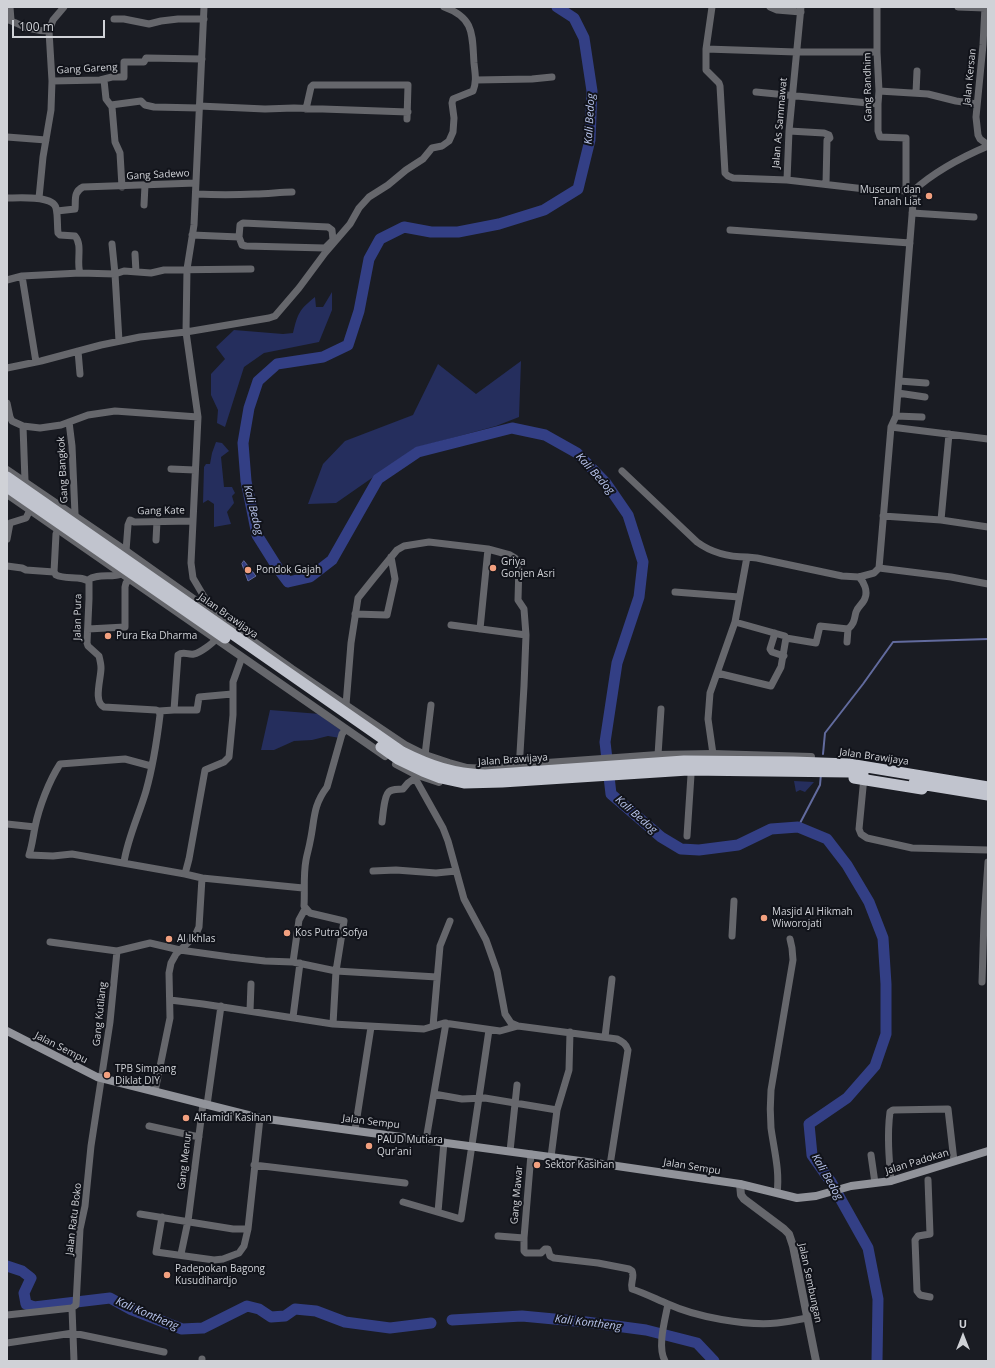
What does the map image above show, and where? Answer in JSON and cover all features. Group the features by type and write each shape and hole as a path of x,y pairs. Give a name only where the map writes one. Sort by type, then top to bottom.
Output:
{"highway":[{"name":"Jalan Brawijaya","path":"7,477 402,752 424,763 449,771 466,774 485,775 519,769 566,773"},
{"name":"Jalan Brawijaya","path":"7,487 398,759 422,771 442,778 464,783 502,782 566,773 618,769 684,761 749,766 849,764 988,787"},
{"name":"Jalan Brawijaya","path":"796,766 821,774 864,777 988,795"},
{"path":"618,769 691,775 796,766"},
{"path":"864,777 988,800"}],"main road":[{"name":"Jalan Sempu","path":"7,1031 79,1068 102,1078 260,1118 610,1164 740,1184 797,1198 816,1196"},
{"name":"Jalan Padokan","path":"816,1196 851,1186 891,1181 928,1174 954,1161 988,1151"}],"street":[{"path":"10,7 9,20 37,30 49,31"},
{"path":"39,198 43,157 51,110 52,81 49,31 52,20 64,7"},
{"path":"204,7 196,194 187,269 186,332 198,417 191,563 193,578 206,600 204,606"},
{"path":"7,368 140,337 186,332 275,316 300,288 325,253 350,224 359,208 369,197 423,159 430,149 442,146 449,141 453,132 453,99 473,91 476,80 472,32 458,14 444,7"},
{"path":"712,7 706,49 707,72 720,86 725,173 733,178 787,180"},
{"path":"770,7 776,10 801,10"},
{"name":"Gang Randhim","path":"877,7 879,91 878,131 880,136 906,138 906,191"},
{"path":"958,7 985,8"},
{"name":"Jalan Kersan","path":"980,139 977,127 977,104 985,63 985,8"},
{"name":"Jalan As Sammawat","path":"801,10 789,131 787,180 865,189 914,190 940,171 988,146"},
{"path":"114,19 124,19 149,24 178,19 204,19"},
{"path":"706,49 796,52 877,52"},
{"name":"Gang Gareng","path":"52,81 104,80 112,77 124,77 124,62 144,62 146,58 202,59"},
{"path":"916,94 917,71"},
{"path":"476,80 532,79 552,77"},
{"path":"104,80 106,98 111,105 115,142 120,152 122,187"},
{"path":"111,105 141,101 145,105 154,107 306,109 408,115 408,85 313,85 311,87 306,109"},
{"path":"879,91 928,94 950,100 977,104"},
{"path":"756,92 878,104"},
{"path":"789,131 824,133 829,136 830,138 827,140 826,184"},
{"path":"7,137 46,140"},
{"path":"980,139 988,146"},
{"path":"978,150 980,139"},
{"name":"Gang Sadewo","path":"57,211 75,209 78,189 83,187 196,184"},
{"path":"144,205 145,185"},
{"path":"622,471 705,548 736,557 757,558 829,574 859,577 874,573 879,568 891,428 896,416 900,394 914,190"},
{"path":"196,194 217,196 292,192"},
{"path":"7,198 39,198 55,204 57,211 58,234 75,236 78,241 78,264 80,273"},
{"path":"912,213 974,216"},
{"path":"243,223 328,228 332,230 334,235 333,240 325,248 246,246 242,245 239,237 240,225 243,223"},
{"path":"730,230 910,243"},
{"path":"192,235 239,237"},
{"path":"112,244 119,342"},
{"path":"135,254 136,272"},
{"path":"7,280 22,276 80,273 114,274 124,271 151,272 187,269 251,269"},
{"path":"22,276 36,362"},
{"path":"78,351 80,374"},
{"path":"901,381 926,383"},
{"path":"900,394 925,397"},
{"path":"7,403 10,422 40,428 69,422 88,415 115,411 198,417"},
{"path":"896,416 922,417"},
{"name":"Gang Bangkok","path":"69,422 75,487 74,516"},
{"path":"24,426 25,481"},
{"path":"891,428 988,439"},
{"path":"941,520 949,434"},
{"path":"171,469 195,470"},
{"path":"7,470 25,481 346,705 405,745 425,755 467,768 519,769 526,635 524,609 518,600 519,564 517,560 510,555 488,549 429,542 404,546 391,557 358,598 351,643 346,705"},
{"path":"7,494 415,776 467,787 566,773"},
{"path":"7,540 10,523 26,518 30,510"},
{"path":"883,516 941,520 988,527"},
{"name":"Gang Kate","path":"126,551 128,524 130,520 134,522 193,521"},
{"path":"156,540 158,521"},
{"path":"54,572 56,534 58,529"},
{"path":"480,628 488,549"},
{"path":"355,614 388,615 395,579 391,557"},
{"path":"713,754 708,719 710,693 735,622 738,597 748,557"},
{"name":"Jalan Pura","path":"7,566 26,570 54,572 56,575 63,578 88,580 90,599 87,643 97,653 100,660 101,668 98,698 101,706 159,711"},
{"path":"879,568 951,577 988,584"},
{"path":"88,580 92,577 115,576 122,574"},
{"path":"847,642 848,629 853,624 856,612 865,599 865,588 859,577"},
{"path":"88,629 125,627 125,587 126,583 130,579"},
{"path":"675,592 738,597"},
{"path":"735,622 785,636 786,638 816,643 820,626 848,629"},
{"path":"451,625 526,635"},
{"path":"775,633 770,649 772,652 784,656"},
{"path":"174,710 178,655 182,653 196,654 212,644 216,638"},
{"path":"717,673 771,686 778,673 784,656 786,638"},
{"path":"186,874 205,770 224,762 229,757 233,716 232,694 234,676 242,657"},
{"path":"124,862 130,836 146,790 157,744 160,715 159,711 197,710 199,697 232,694"},
{"path":"425,755 431,705"},
{"path":"658,755 662,709"},
{"path":"293,1018 299,920 305,909 304,888 306,859 315,809 327,787 342,734 346,729"},
{"path":"618,769 658,755 713,754 796,766 849,759 988,782"},
{"path":"151,766 125,758 60,764 52,777 35,827 33,840 28,855 47,856 72,854 124,862 202,878 304,888"},
{"path":"686,836 691,775"},
{"path":"382,822 387,793 390,790 403,789 415,776"},
{"path":"415,776 443,828 450,847 464,900 486,940 498,971 505,1014 512,1023 518,1026 605,1037 622,1041 626,1045 628,1050 610,1164"},
{"path":"864,777 859,828 860,834 867,838 912,848 988,850"},
{"path":"7,824 35,827"},
{"path":"982,982 988,862"},
{"path":"373,871 396,870 436,873 456,871"},
{"path":"155,1091 170,1018 169,973 171,963 180,950 189,944 199,927 202,878"},
{"path":"732,936 734,901"},
{"path":"305,909 310,913 344,921 336,970 333,1024"},
{"path":"433,1026 440,946 450,921"},
{"path":"777,1193 778,1183 776,1155 771,1128 770,1109 771,1090 793,960 790,939"},
{"path":"50,942 117,951 150,943 180,950 265,961 296,962 336,970 437,977"},
{"name":"Gang Kutilang","path":"102,1078 110,1022 117,951"},
{"path":"605,1037 612,979"},
{"path":"250,1011 252,984"},
{"path":"170,1000 221,1006 333,1024 371,1027 424,1029 446,1023 500,1031 518,1026"},
{"name":"Gang Menur","path":"182,1254 199,1137 221,1006"},
{"path":"426,1140 446,1023"},
{"path":"355,1130 371,1027"},
{"path":"403,1202 461,1220 489,1030"},
{"path":"551,1157 557,1110 569,1070 570,1032"},
{"name":"Jalan Ratu Boko","path":"74,1361 73,1333 80,1229 85,1206 91,1146 102,1078"},
{"path":"510,1151 516,1085"},
{"path":"434,1094 462,1099 485,1098 557,1110"},
{"path":"891,1181 888,1138 890,1112 893,1110 948,1109 954,1161"},
{"path":"162,1217 156,1252 182,1254 214,1260 233,1256 239,1253 244,1246 248,1229 260,1118"},
{"path":"149,1126 199,1137"},
{"path":"438,1212 444,1142"},
{"name":"Gang Mawar","path":"524,1238 531,1154"},
{"path":"871,1155 875,1183"},
{"path":"254,1165 405,1183"},
{"path":"928,1174 930,1234 918,1236 915,1240 917,1291 920,1295 930,1297"},
{"name":"Jalan Sembungan","path":"740,1184 741,1195 744,1199 789,1234 793,1246 816,1361"},
{"path":"140,1214 233,1229 248,1229"},
{"path":"498,1236 524,1238 524,1251 526,1253 541,1253 545,1249 548,1249 550,1256 554,1258 598,1263 629,1269 632,1271 634,1276 631,1285 632,1289 642,1291 668,1304 695,1313 734,1322 776,1323 807,1318"},
{"path":"7,1314 75,1304"},
{"path":"665,1361 661,1354 668,1304"},
{"path":"7,1343 73,1333 164,1352"}],"shaded area":[{"path":"332,292 332,310 319,342 264,353 244,367 225,427 217,423 218,410 211,395 211,374 225,359 216,347 234,330 283,334 293,333 298,316 302,309 315,297 316,307 323,307"},
{"path":"521,361 519,417 496,426 415,448 336,503 308,504 323,464 345,441 413,415 438,364 476,394"},
{"path":"216,442 222,443 229,451 221,457 224,487 232,487 235,493 232,496 234,503 227,512 231,524 214,527 214,504 208,500 203,503 204,467 206,464 210,464"},
{"name":"Pondok Gajah","path":"244,561 256,576 248,581 242,564"},
{"path":"270,710 320,714 341,730 340,738 328,736 312,740 294,741 274,750 261,750"},
{"path":"794,781 814,782 805,792 800,790 796,792"}],"waterway":[{"name":"Kali Bedog","path":"557,7 574,18 584,38 592,91 590,140 578,189 544,210 499,224 458,232 431,232 404,227 380,239 369,259 359,311 348,345 323,357 277,364 258,381 249,408 243,443 246,481 257,535 288,582 310,577 332,560 378,479 418,452 512,428 545,435 577,453 606,483 628,515 643,562 639,597 617,663 605,742 611,794 661,837 681,849 699,850 738,845 771,829 798,827 827,839 847,865 869,902 883,938 886,984 886,1034 875,1066 847,1098 809,1124 812,1155 831,1182 868,1248 878,1299 877,1361"},
{"path":"823,754 825,733 893,642 988,639"},
{"path":"798,827 820,785 821,774"},
{"name":"Kali Kontheng","path":"7,1266 22,1271 31,1278 24,1293 26,1304 34,1307 110,1298 130,1309 182,1329 203,1328 247,1306 259,1309 271,1317 285,1316 295,1309 316,1311 345,1322 390,1328 431,1323"},
{"name":"Kali Kontheng","path":"452,1320 522,1316 586,1322 646,1330 697,1343 714,1361"}],"place":[{"name":"Museum dan Tanah Liat","path":"929,196"},
{"name":"Griya Gonjen Asri","path":"493,568"},
{"name":"Pondok Gajah","path":"248,570"},
{"name":"Pura Eka Dharma","path":"108,636"},
{"name":"Masjid Al Hikmah Wiworojati","path":"764,918"},
{"name":"Kos Putra Sofya","path":"287,933"},
{"name":"Al Ikhlas","path":"169,939"},
{"name":"TPB Simpang Diklat DIY","path":"107,1075"},
{"name":"Alfamidi Kasihan","path":"186,1118"},
{"name":"PAUD Mutiara Qur'ani","path":"369,1146"},
{"name":"Sektor Kasihan","path":"537,1165"},
{"name":"Padepokan Bagong Kusudihardjo","path":"167,1275"}]}
